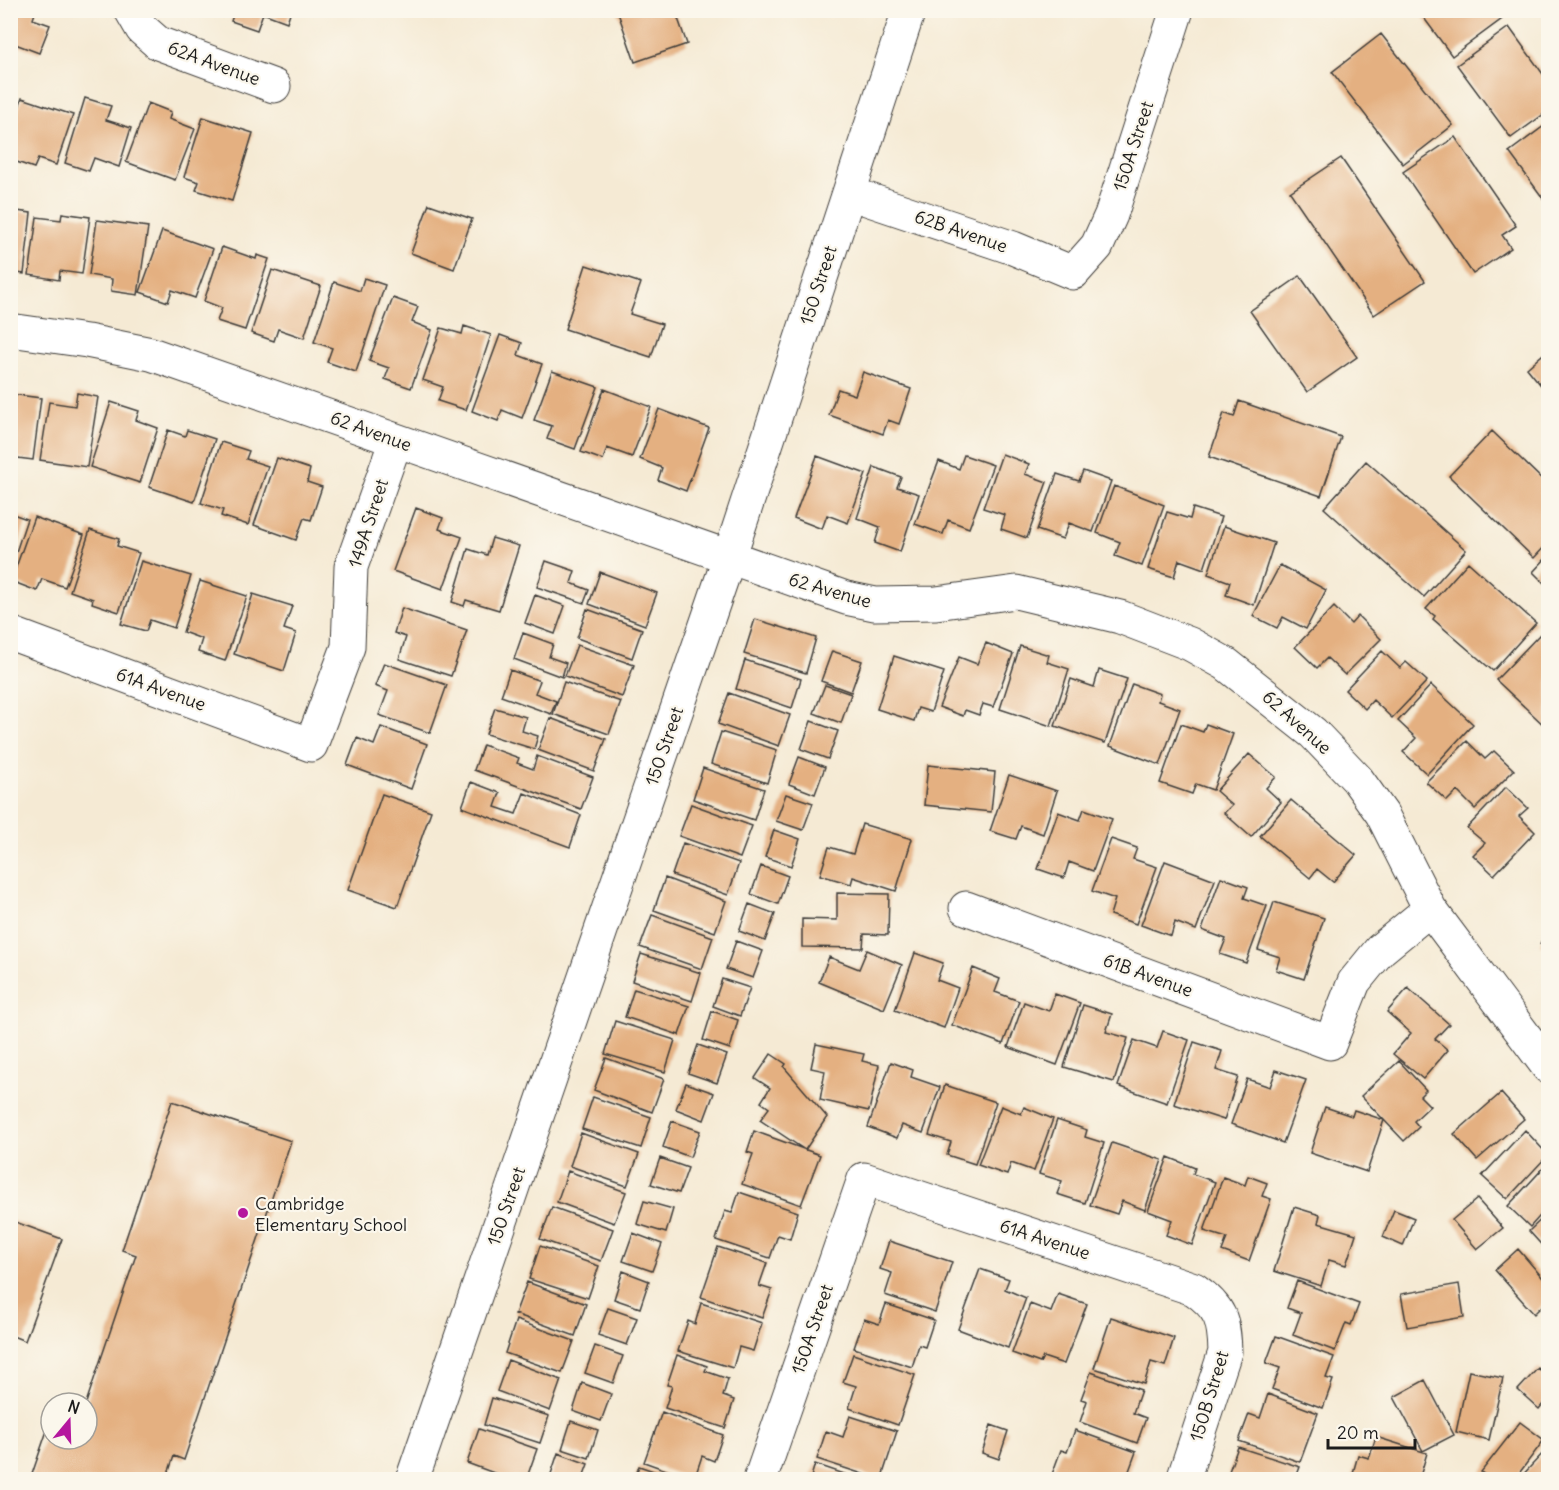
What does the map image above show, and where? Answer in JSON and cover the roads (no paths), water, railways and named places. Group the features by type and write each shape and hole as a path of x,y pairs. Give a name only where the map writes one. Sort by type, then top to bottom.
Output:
{"street":[{"name":"150 Street","path":"412,1479 729,558 909,10"},
{"name":"150A Street","path":"1073,273 1097,246 1111,215 1178,10"},
{"name":"62A Avenue","path":"131,12 142,29 158,43 274,86"},
{"name":"62B Avenue","path":"849,193 1013,248 1073,273"},
{"name":"62 Avenue","path":"10,330 87,341 151,354 846,598 875,604 936,603 1016,592 1120,617 1190,644 1226,664 1269,696 1313,733 1357,779 1382,814 1430,909 1548,1067"},
{"name":"149A Street","path":"311,745 348,647 351,567 396,440"},
{"name":"61A Avenue","path":"10,633 311,745"},
{"name":"61B Avenue","path":"966,908 1330,1043 1354,982 1380,950 1404,933 1430,909"},
{"name":"150A Street","path":"760,1479 864,1179"},
{"name":"61A Avenue","path":"864,1179 1194,1289 1212,1301 1218,1312"},
{"name":"150B Street","path":"1183,1479 1225,1352 1225,1330 1218,1312"}],"place":[{"name":"Cambridge Elementary School","path":"243,1213"}]}
